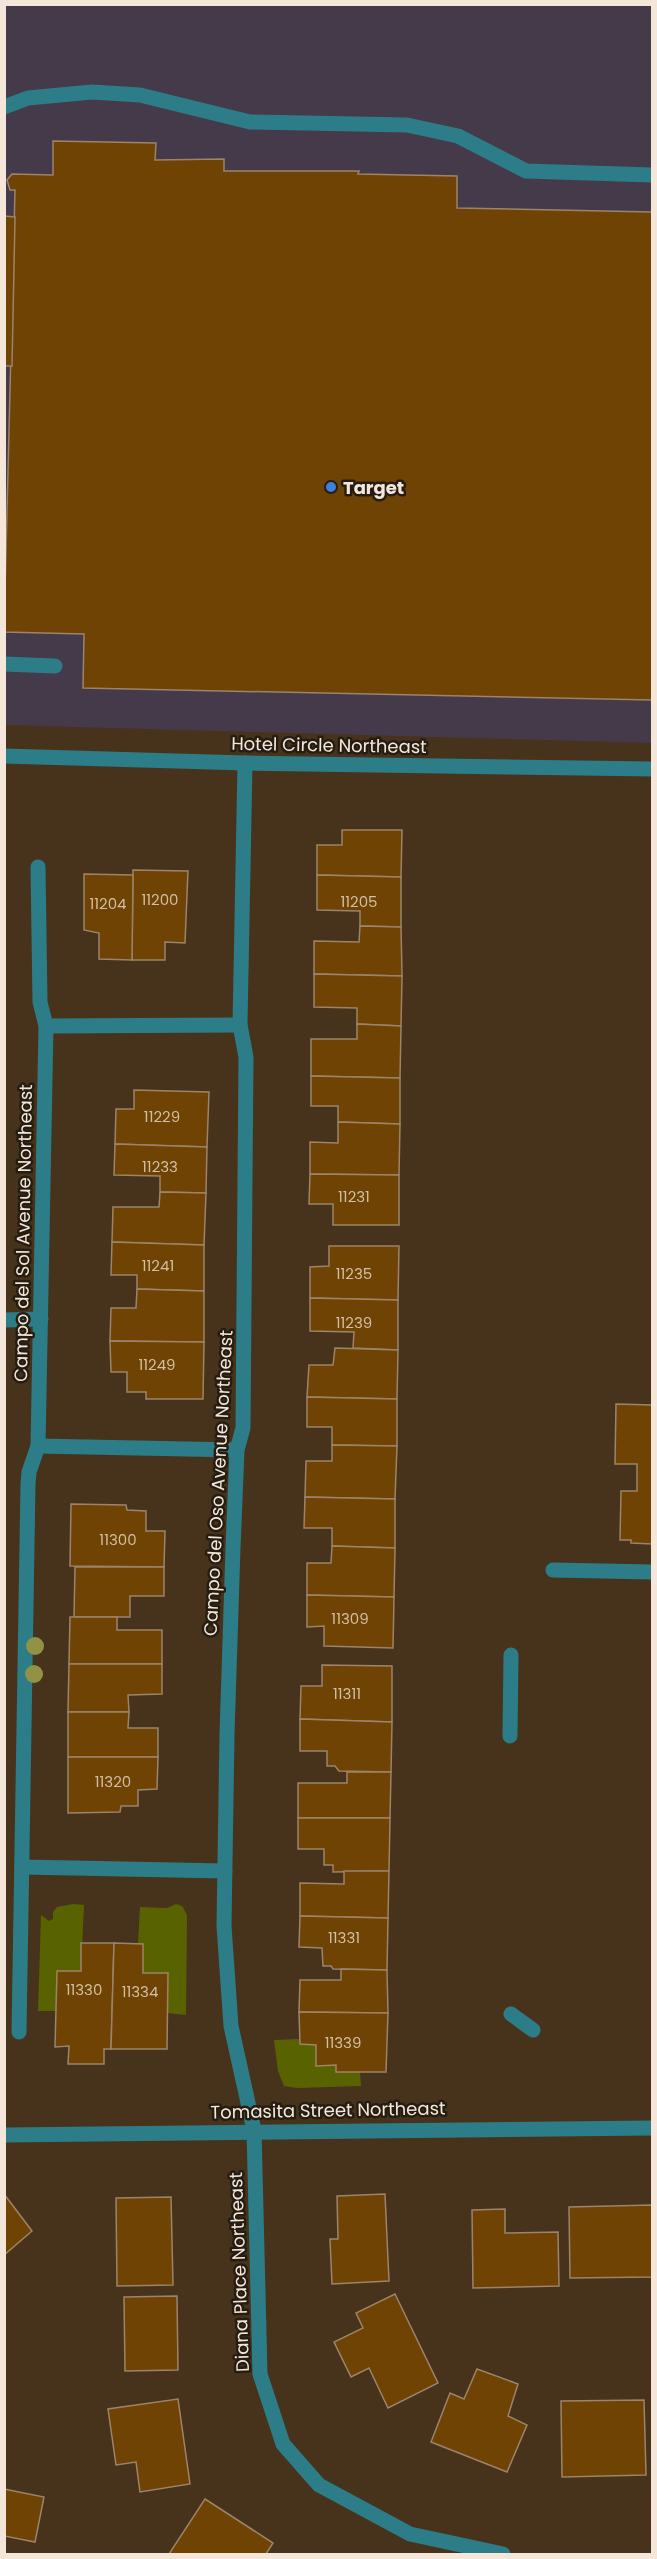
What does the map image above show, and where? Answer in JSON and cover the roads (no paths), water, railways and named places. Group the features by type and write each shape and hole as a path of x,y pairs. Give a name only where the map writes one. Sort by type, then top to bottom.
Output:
{"street":[{"path":"4,107 28,98 92,92 140,95 250,122 407,125 432,129 458,136 526,171 652,175"},
{"path":"4,664 55,666"},
{"name":"Hotel Circle Northeast","path":"4,756 245,763 652,769"},
{"name":"Campo del Oso Avenue Northeast","path":"245,763 240,1026 246,1057 243,1428 237,1450 225,1871 228,2002 254,2130"},
{"name":"Campo del Sol Avenue Northeast","path":"19,2032 29,1472 38,1446 41,1319 46,1026 40,1002 39,867"},
{"path":"46,1026 240,1026"},
{"path":"4,1320 41,1319"},
{"path":"38,1446 237,1450"},
{"path":"553,1570 652,1572"},
{"path":"510,1736 511,1655"},
{"path":"22,1867 225,1871"},
{"path":"511,2014 533,2030"},
{"name":"Tomasita Street Northeast","path":"4,2135 254,2130 652,2128"},
{"name":"Diana Place Northeast","path":"254,2130 260,2374 283,2445 319,2485 410,2534 503,2554"}],"place":[{"name":"Target","path":"331,487"}]}
